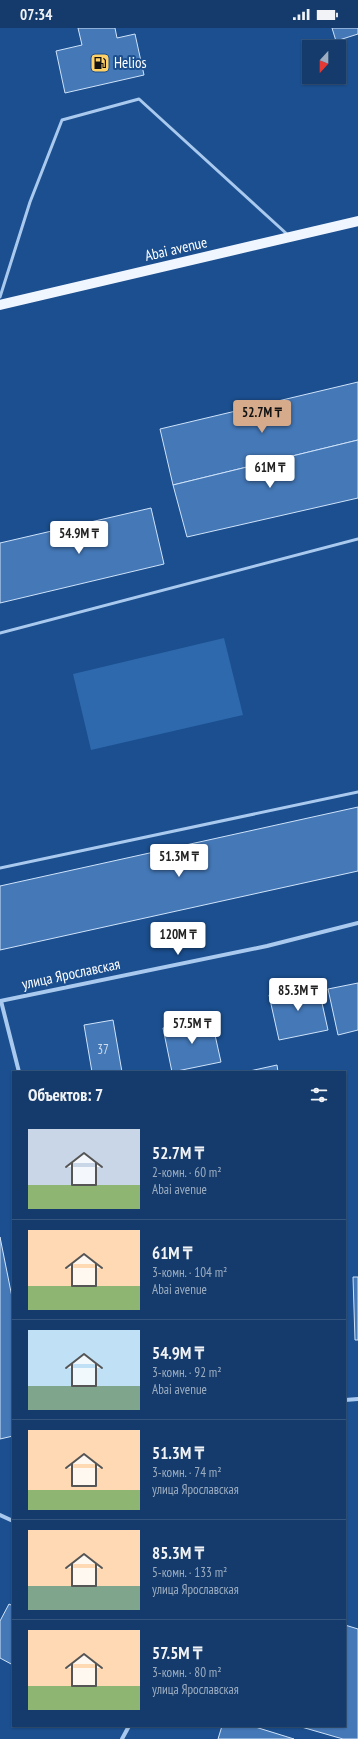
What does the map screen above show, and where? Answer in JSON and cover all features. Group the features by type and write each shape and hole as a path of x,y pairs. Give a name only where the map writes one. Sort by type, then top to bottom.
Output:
{"main road":[{"name":"Abai avenue","path":"0,305 291,238 358,221"}],"street":[{"name":"улица Ярославская","path":"0,1001 266,946 358,923"},
{"path":"0,1001 19,1071"},
{"path":"346,1400 358,1399"},
{"path":"0,1515 12,1521"},
{"path":"122,1739 128,1727"}],"lane":[{"path":"0,297 30,202 62,120 140,99 291,238"},
{"path":"0,633 358,539"},
{"path":"0,868 358,792"}],"shaded area":[{"path":"224,638 243,715 91,750 73,674"}],"building":[{"name":"Helios","path":"78,28 115,28 117,38 135,34 144,75 65,93 56,51 82,45"},
{"path":"332,28 358,28 358,34 336,40"},
{"path":"358,382 358,440 173,485 160,429"},
{"path":"358,440 358,498 187,537 173,485"},
{"path":"151,508 164,564 0,603 0,543"},
{"path":"358,807 358,871 0,950 0,886"},
{"path":"358,983 358,1030 338,1035 328,989"},
{"path":"318,985 328,1030 279,1040 269,995"},
{"path":"211,1017 221,1062 172,1071 163,1028"},
{"path":"113,1020 122,1071 92,1071 84,1025"},
{"path":"277,1065 278,1071 250,1071"},
{"path":"0,1237 12,1297 12,1436 0,1439"},
{"path":"353,1277 358,1277 358,1340 355,1340"},
{"path":"9,1604 12,1606 12,1664 0,1658 0,1621"},
{"path":"346,1625 358,1629 358,1739 343,1739 301,1727 346,1727"},
{"path":"222,1727 255,1727 294,1739 218,1739"}],"place":[{"name":"Helios","path":"100,63"}]}
